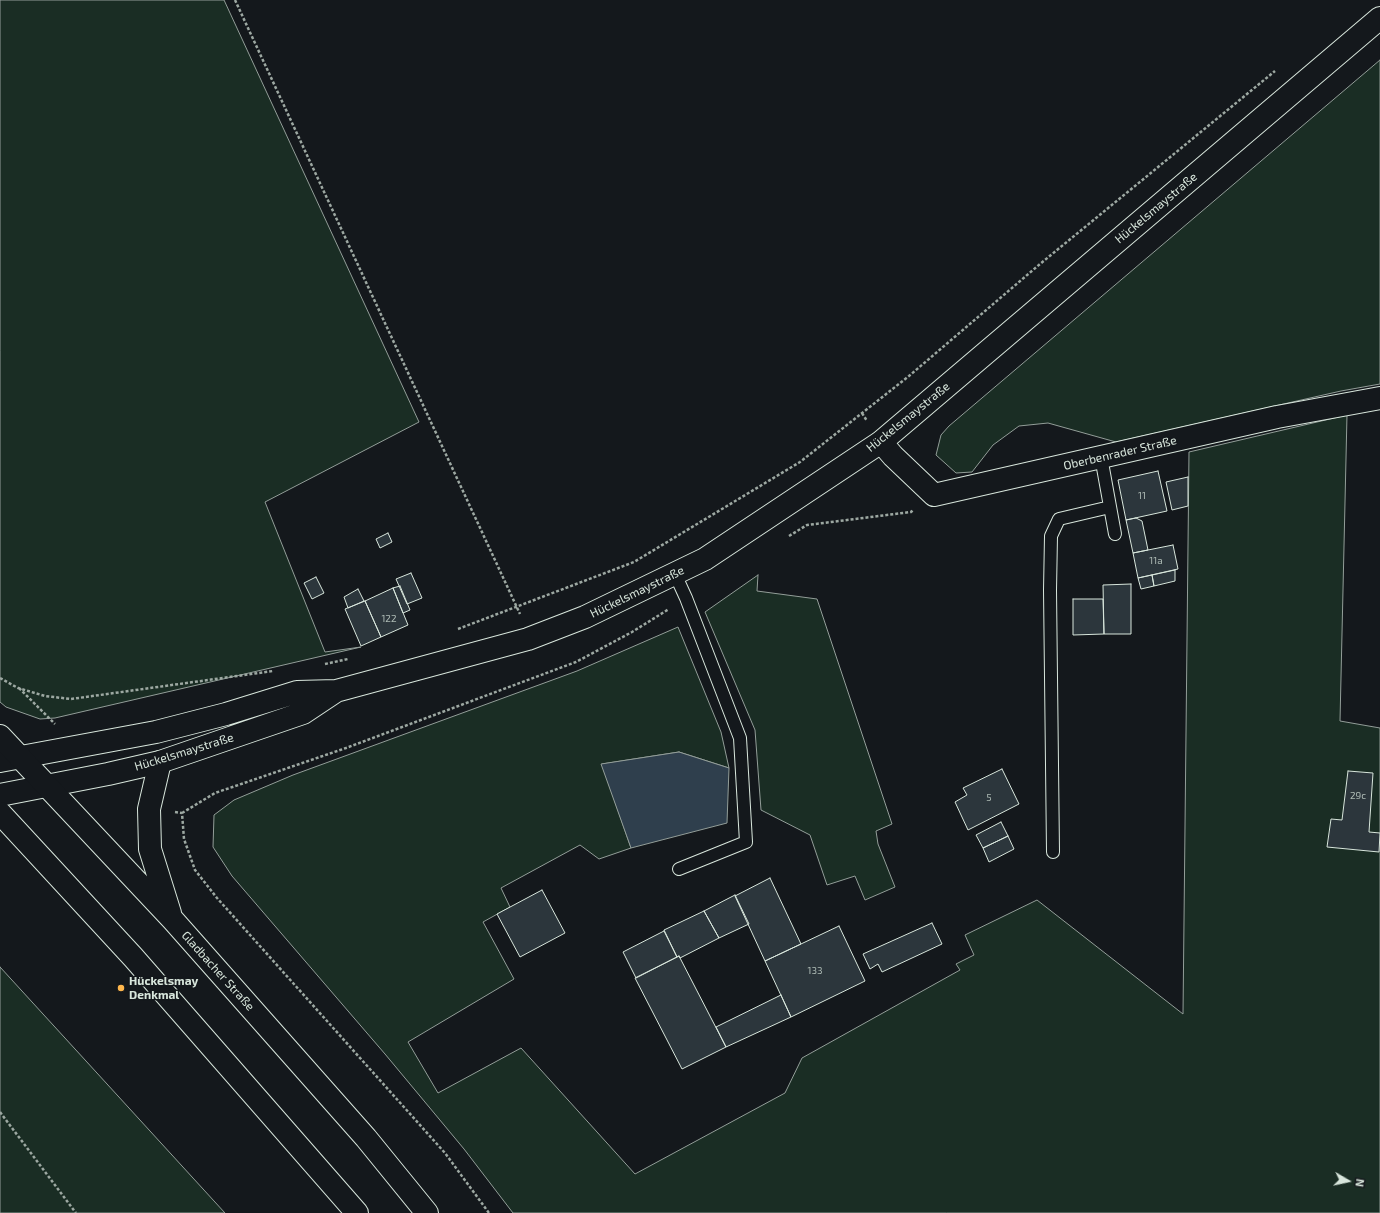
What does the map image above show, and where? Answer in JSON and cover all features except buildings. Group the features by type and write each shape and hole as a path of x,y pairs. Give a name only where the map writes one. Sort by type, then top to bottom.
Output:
{"main road":[{"name":"Hückelsmaystraße","path":"10,759 156,732 226,714 297,692 336,691 528,638 585,617 705,559 881,442 1380,18"},
{"name":"Oberbenrader Straße","path":"881,442 893,456 934,495 1277,417 1380,398"},
{"name":"Hückelsmaystraße","path":"0,795 45,785 108,774 160,762 303,713 336,691"},
{"name":"Gladbacher Straße","path":"0,736 10,759 45,785 173,920 366,1138 427,1213"},
{"path":"160,762 149,809 150,849 173,920"},
{"path":"0,813 133,957 357,1213"}],"lane":[{"path":"1101,457 1115,534"},
{"path":"1053,852 1050,598 1051,536 1059,519 1110,507"},
{"path":"674,574 686,598 740,738 746,842 679,868"}],"path":[{"path":"235,0 517,607 528,638"},
{"path":"458,630 634,562 800,462 909,376 1040,264 1279,68"},
{"path":"324,664 353,658"},
{"path":"0,678 18,688 45,696 71,699 273,671"},
{"path":"231,914 445,1153 489,1213"},
{"path":"0,1112 76,1213"}],"green space":[{"path":"0,0 224,0 419,422 265,502 325,652 361,647 55,718 40,719 6,707 0,702"},
{"path":"1380,60 1380,384 1341,391 1116,442 1048,423 1019,426 993,445 972,472 956,473 936,455 941,435 949,426"},
{"path":"1347,415 1340,721 1380,728 1380,1213 513,1213 464,1149 385,1054 232,876 213,847 214,815 234,800 293,775 577,671 678,627 721,732 729,768 679,752 602,764 631,848 599,859 580,845 501,888 510,907 483,922 514,979 408,1042 438,1093 521,1048 635,1174 785,1093 802,1058 960,970 956,964 974,955 965,935 1037,900 1183,1014 1189,452"},
{"path":"758,575 757,591 817,599 892,824 876,831 878,844 895,887 865,900 855,876 827,885 810,835 761,810 755,730 705,612"},
{"path":"0,967 225,1213 0,1213"}],"water":[{"path":"679,752 729,768 727,823 631,848 601,764"}],"place":[{"name":"Hückelsmay Denkmal","path":"121,988"}]}
